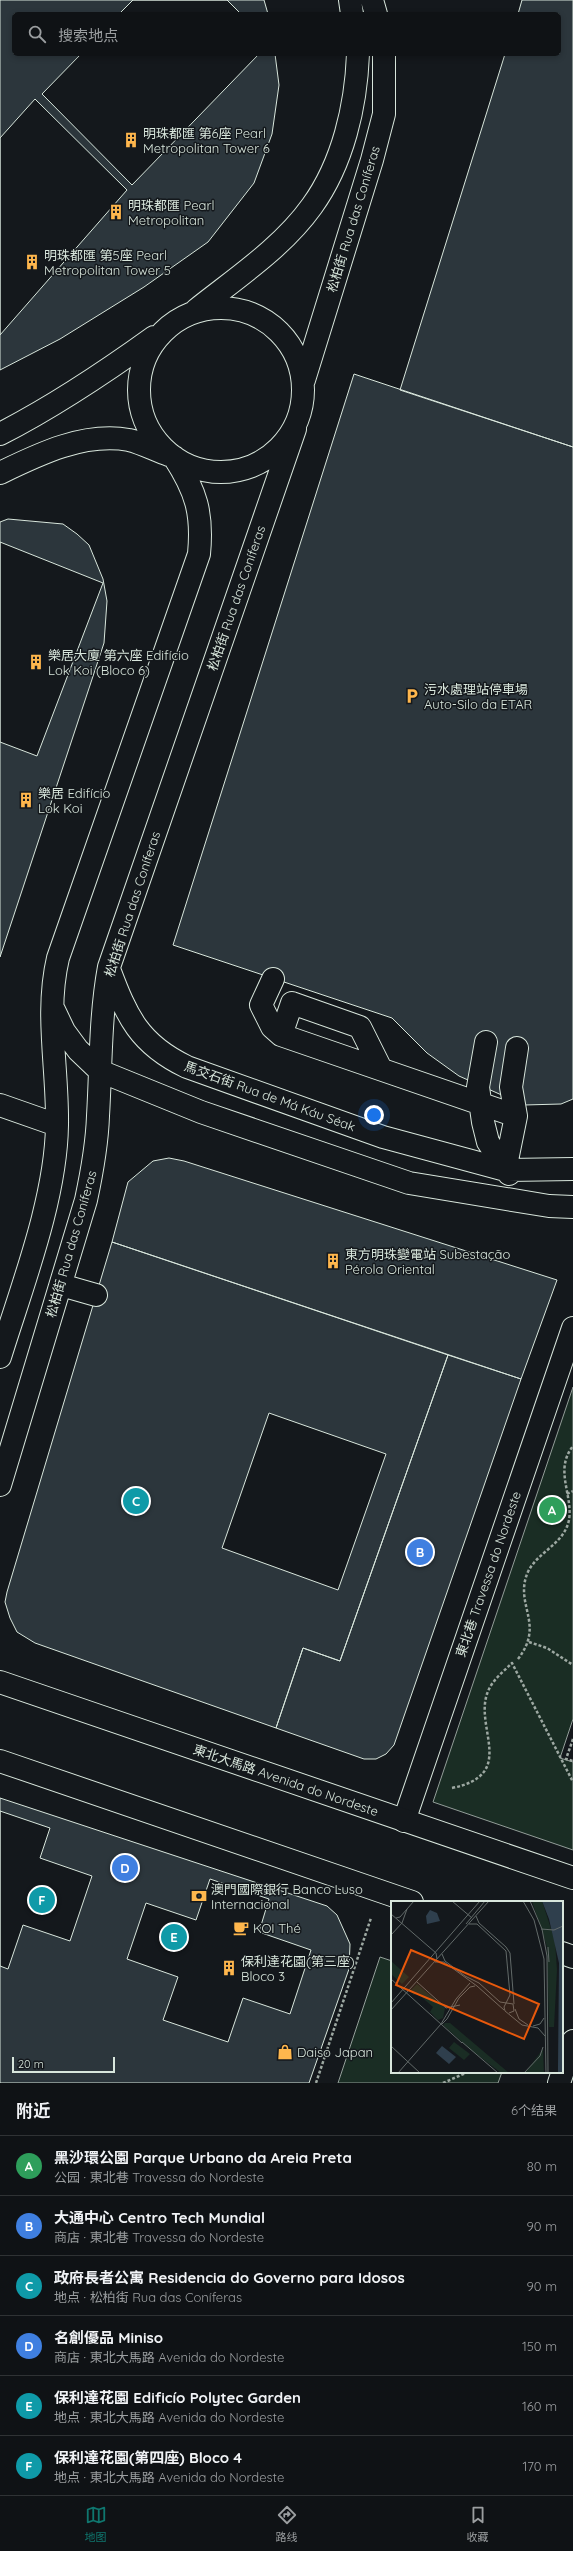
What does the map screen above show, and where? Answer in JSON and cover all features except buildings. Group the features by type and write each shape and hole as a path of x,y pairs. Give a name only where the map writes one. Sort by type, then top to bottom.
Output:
{"street":[{"path":"350,0 352,12"},
{"path":"372,0 375,12"},
{"path":"194,312 258,262 283,238 311,208 326,185 352,111 357,84 358,56"},
{"name":"松柏街 Rua das Coníferas","path":"0,1485 86,1200 94,1164 104,991 109,968 303,406 304,380 384,114 384,56"},
{"path":"0,434 55,406 95,380 184,315 209,307 236,308 261,317 283,334 297,356 304,380"},
{"path":"162,331 147,353 139,378 140,405 149,431 166,451 174,457 187,465 211,472 236,471 265,460 280,449 295,429"},
{"path":"0,473 38,455 70,445 99,439 129,440 174,457 190,482 199,509 201,532 199,554 58,958 51,1004 57,1125 50,1188 0,1358"},
{"name":"馬交石街 Rua de Má Káu Séak","path":"109,968 121,1000 133,1023 149,1044 166,1057 187,1067 384,1137 506,1170 573,1169"},
{"path":"274,979 261,1005 272,1027 281,1035 381,1069 480,1096 515,1108"},
{"path":"281,1035 292,1003 360,1027 381,1069"},
{"path":"51,1004 64,1031 78,1050 100,1072 201,1112 409,1183 549,1206 573,1207"},
{"path":"486,1042 480,1096 482,1122 488,1142 506,1170 517,1183 549,1206"},
{"path":"506,1170 515,1108 511,1087 517,1048"},
{"path":"0,1105 57,1125"},
{"path":"61,1285 96,1294"},
{"name":"東北巷 Travessa do Nordeste","path":"404,1821 573,1328"},
{"path":"0,1673 26,1691"},
{"name":"東北大馬路 Avenida do Nordeste","path":"0,1682 573,1878"},
{"path":"0,1761 409,1901"},
{"path":"563,1954 573,1957"},
{"path":"563,2071 573,2041"},
{"path":"559,2083 562,2073"}],"path":[{"path":"518,1659 528,1642 530,1621 525,1588 527,1575 532,1565 565,1532 570,1519 564,1471 566,1458 573,1446"},
{"path":"567,1494 573,1491"},
{"path":"528,1642 547,1648 573,1665"},
{"path":"452,1788 471,1782 486,1768 490,1755 485,1705 487,1693 493,1682 512,1663 573,1782"},
{"path":"573,1739 566,1758 573,1761"},
{"path":"316,2083 380,1891"},
{"path":"443,2083 466,2073"}],"green space":[{"path":"573,1387 573,1719 560,1758 573,1762 573,1850 433,1802"},
{"path":"380,1957 391,1961 391,2073 502,2073 498,2083 338,2083"}],"place":[{"name":"明珠都匯 第6座 Pearl Metropolitan Tower 6","path":"131,140"},
{"name":"明珠都匯 Pearl Metropolitan","path":"116,212"},
{"name":"明珠都匯 第5座 Pearl Metropolitan Tower 5","path":"32,262"},
{"name":"樂居大廈 第六座 Edifício Lok Koi (Bloco 6)","path":"36,662"},
{"name":"污水處理站停車場 Auto-Silo da ETAR","path":"412,696"},
{"name":"樂居 Edifício Lok Koi","path":"26,800"},
{"name":"東方明珠變電站 Subestação Pérola Oriental","path":"333,1261"},
{"name":"政府長者公寓 Residencia do Governo para Idosos","path":"136,1501"},
{"name":"黑沙環公園 Parque Urbano da Areia Preta","path":"552,1510"},
{"name":"大通中心 Centro Tech Mundial","path":"420,1552"},
{"name":"名創優品 Miniso","path":"125,1868"},
{"name":"澳門國際銀行 Banco Luso Internacional","path":"199,1896"},
{"name":"保利達花園(第四座) Bloco 4","path":"42,1900"},
{"name":"KOI Thé","path":"241,1928"},
{"name":"保利達花園 Edificío Polytec Garden","path":"174,1937"},
{"name":"保利達花園(第三座) Bloco 3","path":"229,1968"},
{"name":"Daiso Japan","path":"285,2052"}]}
